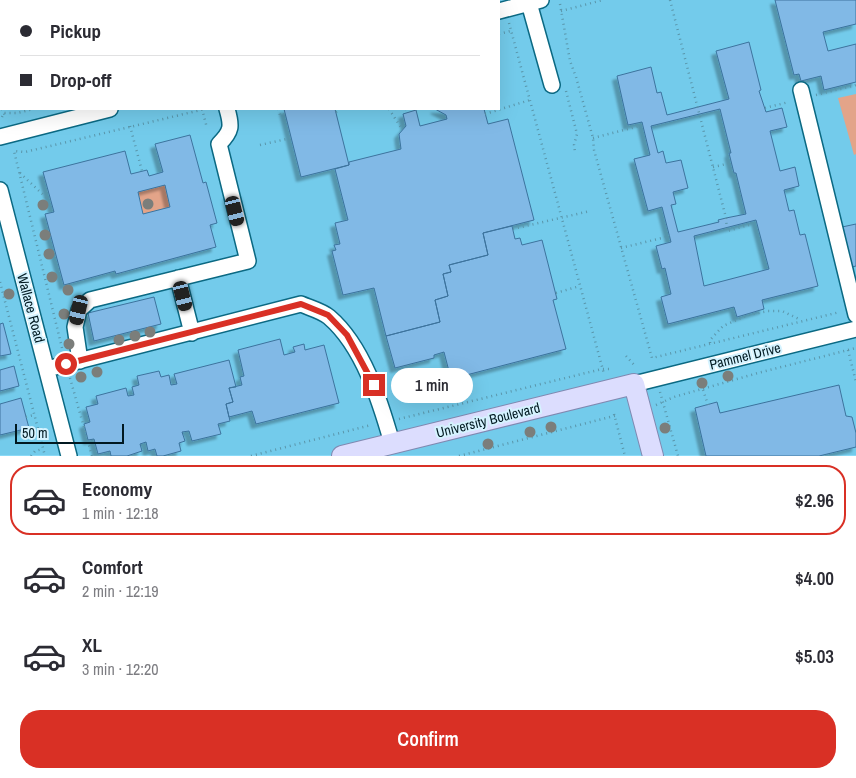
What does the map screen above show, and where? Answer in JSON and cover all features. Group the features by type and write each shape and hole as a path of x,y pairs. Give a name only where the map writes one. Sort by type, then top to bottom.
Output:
{"main road":[{"name":"University Boulevard","path":"342,456 634,384"},
{"path":"634,384 653,456"}],"street":[{"path":"500,11 535,2 552,85"},
{"path":"801,90 855,312"},
{"path":"0,137 106,110"},
{"path":"73,363 75,327 79,310 90,300 248,261 219,144 227,135 232,124 227,110"},
{"name":"Wallace Road","path":"0,190 69,456"},
{"path":"178,278 192,332"},
{"path":"47,369 301,304 328,315 347,335 374,385 392,443"},
{"name":"Pammel Drive","path":"634,384 856,329"}],"path":[{"path":"561,11 603,0"},
{"path":"670,0 713,167 727,231 749,225"},
{"path":"560,4 570,61 593,138 594,150 652,358 802,321 855,312"},
{"path":"500,33 511,31 604,374"},
{"path":"500,109 530,100"},
{"path":"2,110 6,118"},
{"path":"4,113 18,113 30,110"},
{"path":"92,456 73,363 14,151 25,152 200,110"},
{"path":"204,110 207,128"},
{"path":"278,110 280,116 285,114"},
{"path":"390,110 402,129"},
{"path":"485,114 498,110"},
{"path":"130,126 142,171"},
{"path":"593,138 643,126"},
{"path":"260,145 291,138"},
{"path":"713,167 731,162"},
{"path":"19,172 51,202"},
{"path":"513,229 590,210"},
{"path":"621,248 670,236"},
{"path":"0,282 45,456"},
{"path":"556,293 580,286"},
{"path":"710,343 710,340 723,326 748,315 768,311 782,311 802,321"},
{"path":"654,406 663,401 758,373 856,348"},
{"path":"848,350 856,382"},
{"path":"251,456 608,369"},
{"path":"703,390 708,405"},
{"path":"660,392 678,456"},
{"path":"26,417 34,415"},
{"path":"459,456 616,415 625,456"},
{"path":"32,456 35,451 43,449"}],"shaded area":[{"path":"500,0 856,0 856,455 0,455 0,110 500,110"},
{"path":"856,94 856,154 854,155 838,98"},
{"path":"165,185 170,207 143,214 138,192"}],"building":[{"path":"775,0 856,0 856,24 823,32 828,51 856,44 856,82 824,90 821,76 801,81 799,74 794,75"},
{"path":"749,42 761,90 759,91 766,112 782,108 787,127 770,131 780,171 795,167 799,186 784,190 789,211 794,210 800,235 805,234 818,286 762,300 764,309 737,317 734,307 668,324 661,297 671,294 665,268 662,269 656,246 671,242 662,207 648,211 634,159 650,155 642,122 628,125 617,76 651,67 657,93 661,92 667,115 729,99 716,51","holes":["720,109 731,153 729,153 746,214 678,232 671,205 676,204 673,192 688,188 681,160 666,163 663,151 658,153 651,126","756,220 769,269 704,286 694,236"]},
{"path":"284,110 335,110 349,165 301,177"},
{"path":"416,110 420,126 447,119 446,115 437,110 484,110 488,124 508,119 534,220 483,233 488,255 449,265 451,272 443,274 448,296 435,300 440,322 386,336 374,288 343,295 332,251 336,250 334,245 340,244 335,223 348,220 335,169 349,165 349,162 401,149 399,134 406,126 403,114"},
{"path":"190,135 203,183 206,182 217,223 210,225 216,247 116,274 115,271 64,285 45,214 54,212 43,172 125,151 131,174 147,170 149,176 163,172 155,144","holes":["165,185 170,207 143,214 138,192"]},
{"path":"856,224 856,266 852,267 842,227"},
{"path":"512,226 515,239 520,238 522,245 542,240 557,299 553,300 566,349 451,379 444,352 434,355 434,358 395,368 386,336 440,322 435,300 448,296 443,274 451,272 449,265 488,255 483,233"},
{"path":"154,297 161,324 94,341 88,313"},
{"path":"3,323 11,354 0,356 0,324"},
{"path":"280,339 284,355 295,352 293,347 304,344 305,350 324,345 339,403 256,424 252,411 229,417 226,404 233,402 229,388 242,385 240,377 244,376 238,350"},
{"path":"229,360 236,387 229,388 233,402 226,404 230,421 218,424 221,434 192,441 189,431 182,432 185,441 179,443 181,451 163,456 157,456 155,449 148,451 146,442 140,444 142,451 127,456 111,456 110,451 98,454 94,439 88,440 84,424 90,422 86,407 98,404 96,396 126,388 128,396 134,395 132,387 139,385 137,376 159,371 161,377 169,375 171,385 177,384 174,374"},
{"path":"14,366 19,386 0,391 0,370"},
{"path":"839,385 846,416 852,417 856,433 856,447 819,456 706,456 695,408 717,402 720,413"},
{"path":"21,398 29,428 0,435 0,404"}],"route":[{"path":"66,364 301,304 328,315 347,335 374,385"}]}
